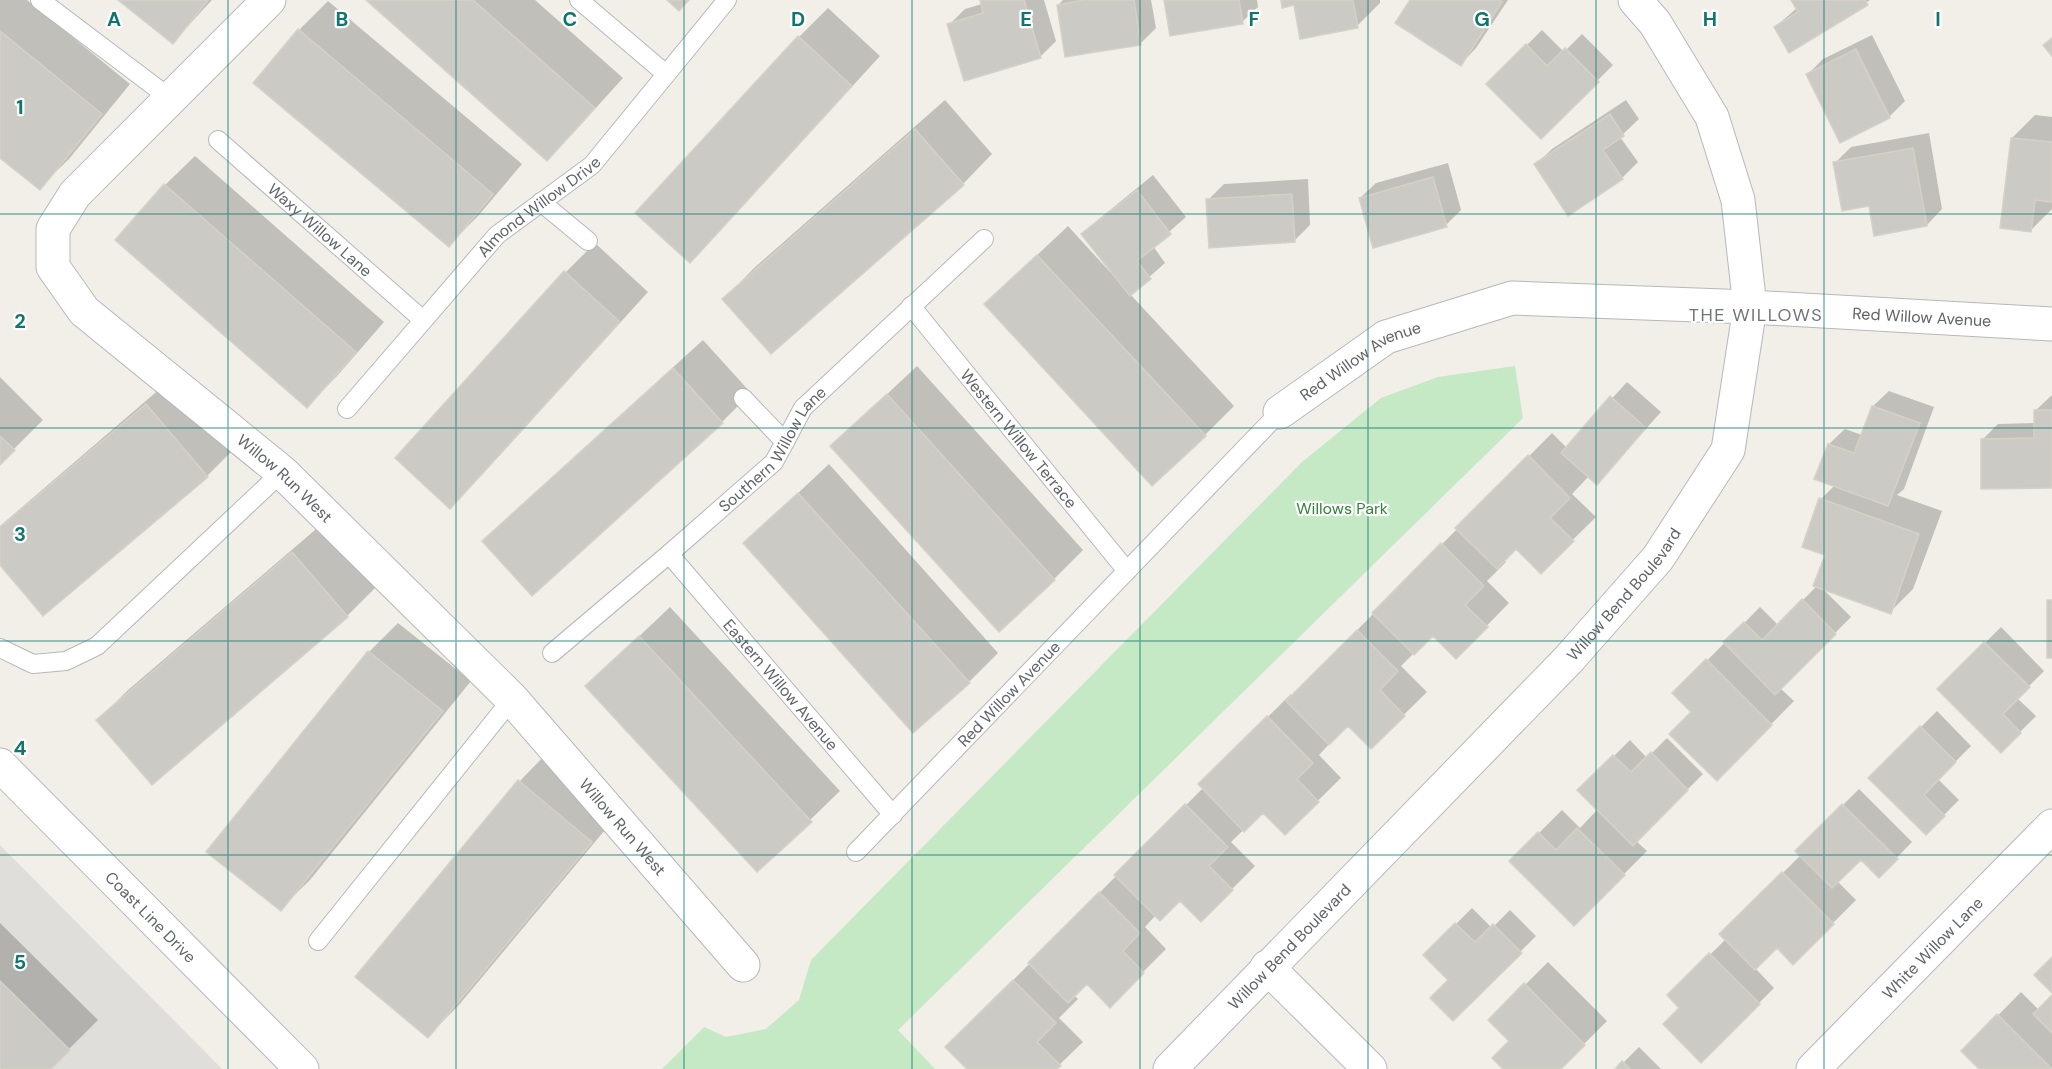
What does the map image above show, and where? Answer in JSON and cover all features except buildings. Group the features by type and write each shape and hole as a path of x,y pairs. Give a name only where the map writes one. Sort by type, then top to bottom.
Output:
{"street":[{"name":"Willow Run West","path":"269,0 75,194 53,229 53,267 84,311 282,472 512,699 743,965"},
{"name":"Willow Bend Boulevard","path":"1170,1069 1569,659 1658,558 1728,450 1750,307 1738,200 1712,117 1655,23 1635,0"},
{"name":"Red Willow Avenue","path":"1280,412 1386,337 1512,298 1750,307 2052,324"},
{"name":"Coast Line Drive","path":"0,765 302,1069"},
{"name":"White Willow Lane","path":"1813,1069 2052,826"},
{"path":"1267,967 1370,1069"}],"lane":[{"path":"40,0 171,99"},
{"path":"579,0 666,74"},
{"name":"Almond Willow Drive","path":"347,409 496,235 592,165 726,0"},
{"name":"Waxy Willow Lane","path":"218,140 423,320"},
{"path":"541,202 588,242"},
{"name":"Southern Willow Lane","path":"552,652 774,462 803,408 984,239"},
{"name":"Western Willow Terrace","path":"911,306 1127,571"},
{"path":"742,398 785,442"},
{"name":"Red Willow Avenue","path":"856,852 1280,412"},
{"path":"0,648 33,664 66,661 97,646 282,472"},
{"name":"Eastern Willow Avenue","path":"669,554 893,815"},
{"path":"318,941 512,699"}],"shaded area":[{"path":"0,845 222,1069 0,1069"}],"green space":[{"name":"Willows Park","path":"1515,366 1523,418 898,1030 935,1069 662,1069 704,1027 726,1037 766,1029 799,1000 811,960 1302,462 1381,398 1438,377"}],"district":[{"name":"THE WILLOWS","path":"1756,315"}]}
